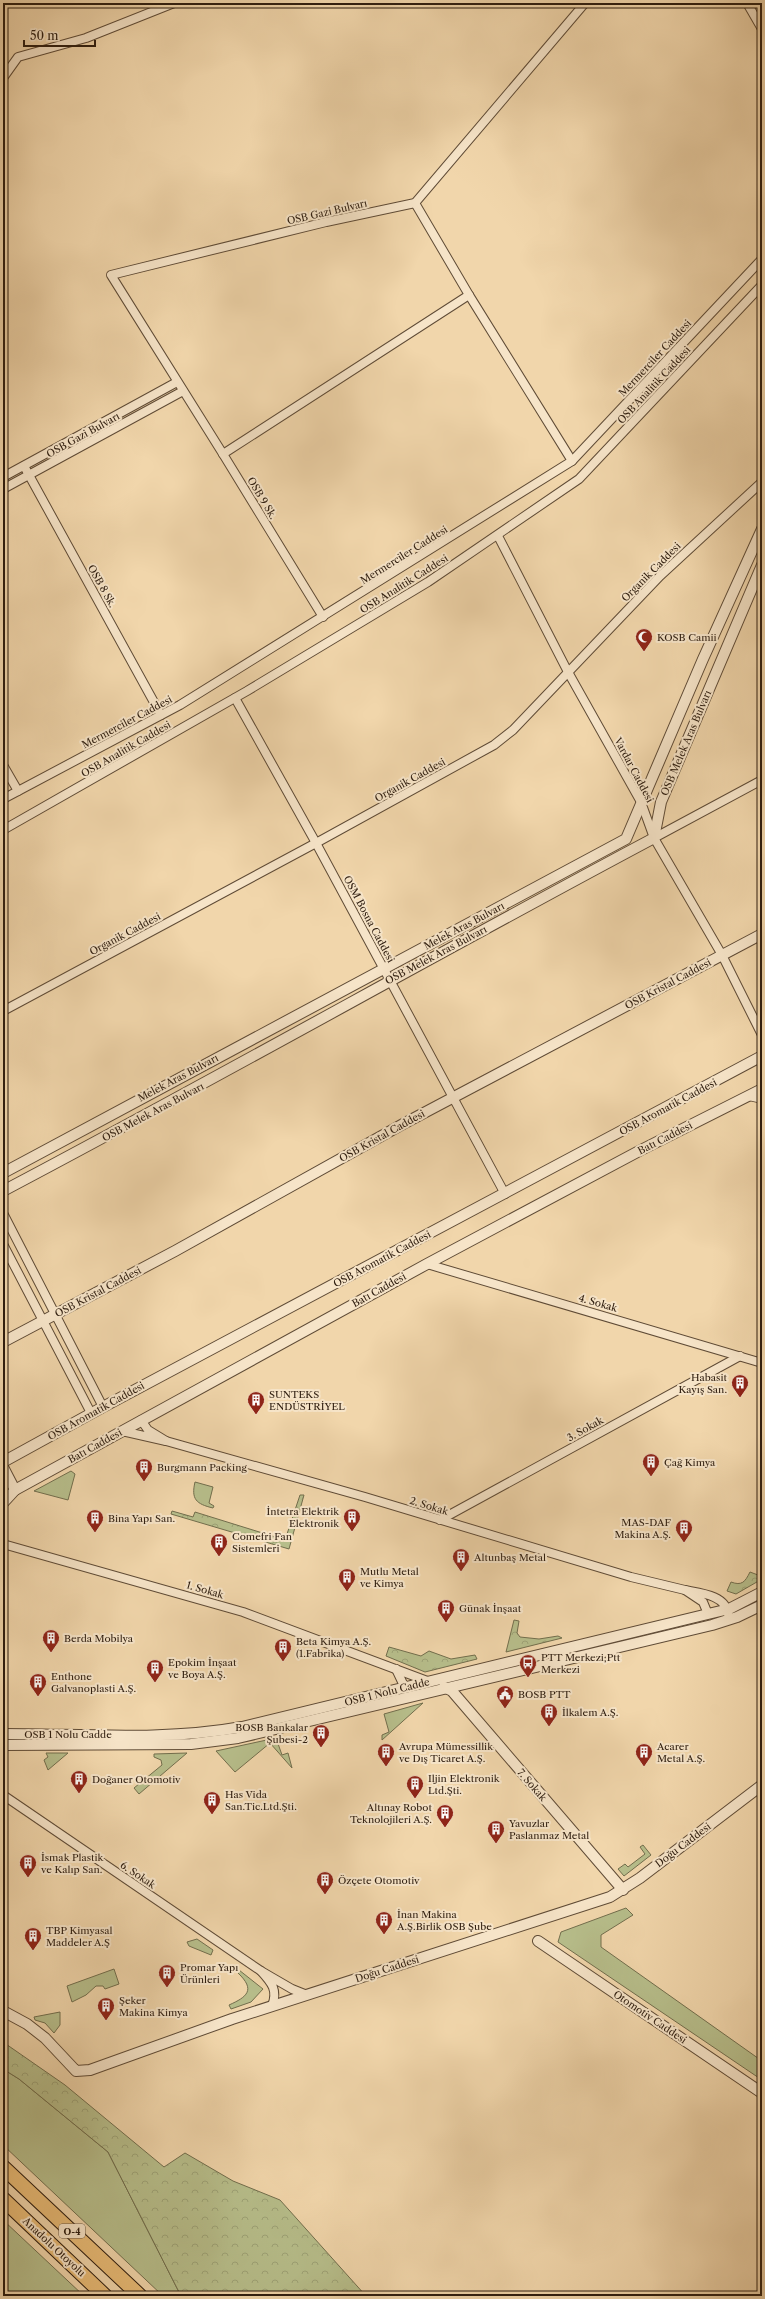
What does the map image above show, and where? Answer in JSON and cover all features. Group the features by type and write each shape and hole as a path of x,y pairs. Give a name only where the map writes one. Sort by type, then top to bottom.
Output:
{"highway":[{"name":"O-4","path":"3,2167 140,2296"},
{"name":"Anadolu Otoyolu","path":"3,2200 105,2296"}],"street":[{"path":"3,78 18,58 86,38 174,3"},
{"path":"572,461 469,295 415,203 585,3"},
{"path":"747,3 762,29"},
{"name":"OSB Gazi Bulvarı","path":"3,490 183,391 111,275 326,222 415,203"},
{"name":"Mermerciler Caddesi","path":"3,799 161,715 323,617 572,461 762,259"},
{"name":"OSB Analitik Caddesi","path":"3,830 235,698 428,582 498,536 579,479 762,285"},
{"path":"223,454 469,295"},
{"name":"OSB Gazi Bulvarı","path":"3,477 177,382"},
{"name":"OSB 9 Sk.","path":"183,391 323,617"},
{"name":"OSB 8 Sk.","path":"24,466 161,715"},
{"name":"Organik Caddesi","path":"3,1011 316,843 494,744 513,730 660,576 762,482"},
{"name":"Melek Aras Bulvarı","path":"3,1173 384,968 569,871 626,838 762,528"},
{"name":"Vardar Caddesi","path":"498,536 568,672 642,802 654,838 722,955 762,1035"},
{"name":"OSB Melek Aras Bulvarı","path":"3,1191 168,1104 390,980 654,838 661,802 762,564"},
{"path":"730,598 745,604"},
{"name":"OSM Bosna Caddesi","path":"235,698 316,843 454,1097 504,1194"},
{"path":"3,765 18,791"},
{"path":"654,838 762,780"},
{"name":"OSB Kristal Caddesi","path":"3,1342 175,1251 454,1097 762,934"},
{"name":"OSB Aromatik Caddesi","path":"3,1462 91,1413 762,1056"},
{"name":"Batı Caddesi","path":"3,1503 15,1490 427,1264 647,1147 762,1089"},
{"path":"749,1096 762,1099"},
{"path":"3,1213 54,1315 103,1407"},
{"path":"3,1244 44,1320 91,1413"},
{"name":"4. Sokak","path":"427,1264 762,1363"},
{"name":"3. Sokak","path":"440,1520 740,1356"},
{"name":"2. Sokak","path":"141,1420 148,1430 166,1441"},
{"name":"2. Sokak","path":"122,1431 166,1441 631,1576 713,1598 724,1604 727,1609"},
{"path":"3,1467 15,1490"},
{"name":"1. Sokak","path":"3,1544 243,1612 434,1683"},
{"name":"2. Sokak","path":"685,1590 703,1602 708,1614"},
{"name":"OSB 1 Nolu Cadde","path":"3,1734 203,1733 248,1726 405,1688 434,1683 708,1614 727,1609 762,1592"},
{"name":"OSB 1 Nolu Cadde","path":"3,1745 132,1745 213,1742 254,1735 726,1621 762,1605"},
{"path":"726,1621 727,1609"},
{"path":"396,1669 405,1688"},
{"name":"7. Sokak","path":"434,1683 449,1688 623,1890"},
{"name":"Doğu Caddesi","path":"3,2011 38,2032 73,2068 79,2072 272,2006 610,1897 623,1890 762,1785"},
{"name":"6. Sokak","path":"3,1795 261,1970 292,1989 306,1995"},
{"name":"Otomotiv Caddesi","path":"538,1941 762,2093"},
{"name":"6. Sokak","path":"261,1970 275,1988 272,2006"}],"green space":[{"path":"71,1471 75,1474 68,1500 34,1491"},
{"path":"195,1482 213,1487 209,1503 214,1506 213,1508 202,1505 196,1500 194,1497"},
{"path":"300,1495 304,1495 289,1549 171,1514 172,1511 193,1517 195,1512 285,1540"},
{"path":"750,1572 758,1575 762,1573 762,1579 736,1594 727,1591 731,1582 738,1584 743,1582"},
{"path":"514,1620 519,1621 517,1633 520,1637 539,1639 558,1636 562,1638 506,1652"},
{"path":"389,1647 421,1656 429,1651 451,1659 475,1655 477,1659 425,1672 386,1656"},
{"path":"423,1703 382,1740 382,1735 389,1732 384,1714"},
{"path":"276,1738 282,1755 288,1753 292,1768 270,1743 235,1772 216,1751"},
{"path":"46,1753 68,1753 48,1770 44,1760 48,1757"},
{"path":"187,1753 139,1794 134,1788 162,1765 161,1760 154,1757 154,1754"},
{"path":"643,1845 651,1855 624,1876 618,1869 625,1864 628,1867 645,1854 640,1847"},
{"path":"626,1908 633,1915 601,1935 601,1947 762,2061 762,2080 558,1942 561,1932"},
{"path":"197,1939 213,1950 211,1955 189,1946 187,1942"},
{"path":"114,1969 119,1984 105,1989 103,1986 96,1986 86,1995 72,2002 67,1986"},
{"path":"239,1970 263,1989 251,2002 231,2009 229,2005 245,1996 248,1988 244,1979 238,1973"},
{"path":"60,2012 60,2025 54,2033 45,2023 35,2020 34,2017"},
{"path":"3,2042 65,2085 164,2167 185,2153 233,2181 280,2200 366,2296 181,2296 108,2152 19,2079 3,2069"},
{"path":"3,2069 19,2079 108,2152 181,2296 163,2296 3,2145"},
{"path":"3,2220 84,2296 3,2296"}],"place":[{"name":"KOSB Camii","path":"644,652"},
{"name":"Habasit Kayış San.","path":"740,1398"},
{"name":"SUNTEKS ENDÜSTRİYEL","path":"256,1415"},
{"name":"Çağ Kimya","path":"651,1477"},
{"name":"Burgmann Packing","path":"144,1482"},
{"name":"İntetra Elektrik Elektronik","path":"352,1532"},
{"name":"Bina Yapı San.","path":"95,1533"},
{"name":"MAS-DAF Makina A.Ş.","path":"684,1543"},
{"name":"Comefri Fan Sistemleri","path":"219,1557"},
{"name":"Altunbaş Metal","path":"461,1572"},
{"name":"Mutlu Metal ve Kimya","path":"347,1592"},
{"name":"Günak İnşaat","path":"446,1623"},
{"name":"Berda Mobilya","path":"51,1653"},
{"name":"Beta Kimya A.Ş. (1.Fabrika)","path":"283,1662"},
{"name":"PTT Merkezi;Ptt Merkezi","path":"528,1678"},
{"name":"Epokim İnşaat ve Boya A.Ş.","path":"155,1683"},
{"name":"Enthone Galvanoplasti A.Ş.","path":"38,1697"},
{"name":"BOSB PTT","path":"505,1709"},
{"name":"İlkalem A.Ş.","path":"549,1727"},
{"name":"BOSB Bankalar Şubesi-2","path":"321,1748"},
{"name":"Avrupa Mümessillik ve Dış Ticaret A.Ş.","path":"386,1767"},
{"name":"Acarer Metal A.Ş.","path":"644,1767"},
{"name":"Doğaner Otomotiv","path":"79,1794"},
{"name":"Iljin Elektronik Ltd.Şti.","path":"415,1799"},
{"name":"Has Vida San.Tic.Ltd.Şti.","path":"212,1815"},
{"name":"Altınay Robot Teknolojileri A.Ş.","path":"445,1828"},
{"name":"Yavuzlar Paslanmaz Metal","path":"496,1844"},
{"name":"İsmak Plastik ve Kalıp San.","path":"28,1878"},
{"name":"Özçete Otomotiv","path":"325,1895"},
{"name":"İnan Makina A.Ş.Birlik OSB Şube","path":"384,1935"},
{"name":"TBP Kimyasal Maddeler A.Ş","path":"33,1951"},
{"name":"Promar Yapı Ürünleri","path":"167,1988"},
{"name":"Şeker Makina Kimya","path":"106,2021"}]}
